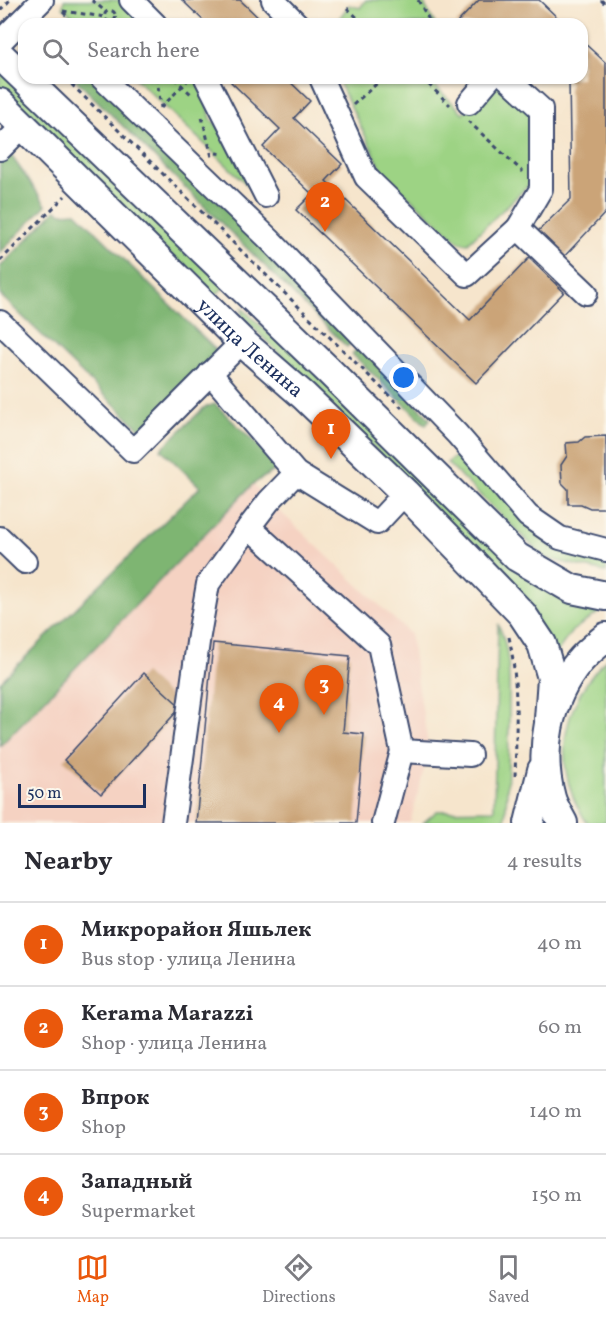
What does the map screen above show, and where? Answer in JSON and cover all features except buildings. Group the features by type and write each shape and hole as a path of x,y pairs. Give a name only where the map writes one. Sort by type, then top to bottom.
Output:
{"main road":[{"name":"улица Ленина","path":"0,56 18,73"},
{"name":"улица Ленина","path":"29,84 330,372 517,557 572,589 606,596"},
{"name":"улица Ленина","path":"0,103 215,316 304,396 405,493 522,614 543,644 552,678 549,720"},
{"path":"215,316 242,290"},
{"path":"529,823 544,760 549,720 562,687 580,661 606,637"},
{"path":"544,760 551,799 563,823"}],"lane":[{"path":"131,0 149,18"},
{"path":"273,0 291,18"},
{"path":"0,42 18,30"},
{"path":"108,84 269,239 457,434 528,516 560,537 606,550"},
{"path":"209,84 266,196"},
{"path":"324,84 366,177 467,275 518,228 542,189 541,109 514,84"},
{"path":"463,110 485,84"},
{"path":"0,149 23,126"},
{"path":"518,228 586,293"},
{"path":"0,322 133,451 242,342"},
{"path":"210,373 296,473 377,523 405,493"},
{"path":"173,823 208,584 269,501 296,473"},
{"path":"249,527 379,645 402,751 383,823"},
{"path":"0,538 25,562"},
{"path":"402,751 470,755"}],"path":[{"path":"0,10 10,0"},
{"path":"92,0 106,12"},
{"path":"418,0 428,18"},
{"path":"601,0 606,5"},
{"path":"347,8 358,18"},
{"path":"48,11 105,17 106,12"},
{"path":"48,11 63,18"},
{"path":"106,12 112,11 114,18"},
{"path":"71,84 404,410"},
{"path":"158,84 161,108 182,86 198,101"},
{"path":"340,118 377,84"},
{"path":"430,84 463,110 542,189"},
{"path":"201,113 212,158"},
{"path":"0,261 66,195"},
{"path":"508,634 516,691 515,788"}],"shaded area":[{"path":"253,484 410,634 429,751 410,823 0,823 0,746"}],"green space":[{"path":"64,0 125,0 144,18 74,18 63,7"},
{"path":"366,0 422,0 432,18 339,18 349,5 360,8"},
{"path":"0,67 225,286 214,297 0,89"},
{"path":"80,84 97,84 358,336 347,347"},
{"path":"141,84 202,84 211,119 239,149 259,196"},
{"path":"340,84 433,84 463,113 496,84 500,84 532,111 531,183 467,244 458,241 384,174"},
{"path":"10,154 46,205 0,253 0,164"},
{"path":"56,210 62,213 76,212 217,351 141,430 0,295 0,267"},
{"path":"242,308 271,336 290,345 538,586 564,599 605,608 572,631 552,659 524,599 242,316"},
{"path":"362,344 430,419 426,425 352,354"},
{"path":"215,404 280,467 253,484 0,746 0,682 200,487 161,449 205,407"},
{"path":"466,449 525,519 606,552 606,572 545,558 447,463"},
{"path":"498,624 505,644 509,677 509,752 505,821 423,823 437,811 494,810"},
{"path":"606,659 606,823 587,823 573,798 567,775 565,739 575,705 583,689"}],"place":[{"name":"Kerama Marazzi","path":"325,232"},
{"name":"Микрорайон Яшьлек","path":"331,459"},
{"name":"Впрок","path":"324,715"},
{"name":"Западный","path":"279,733"}]}
